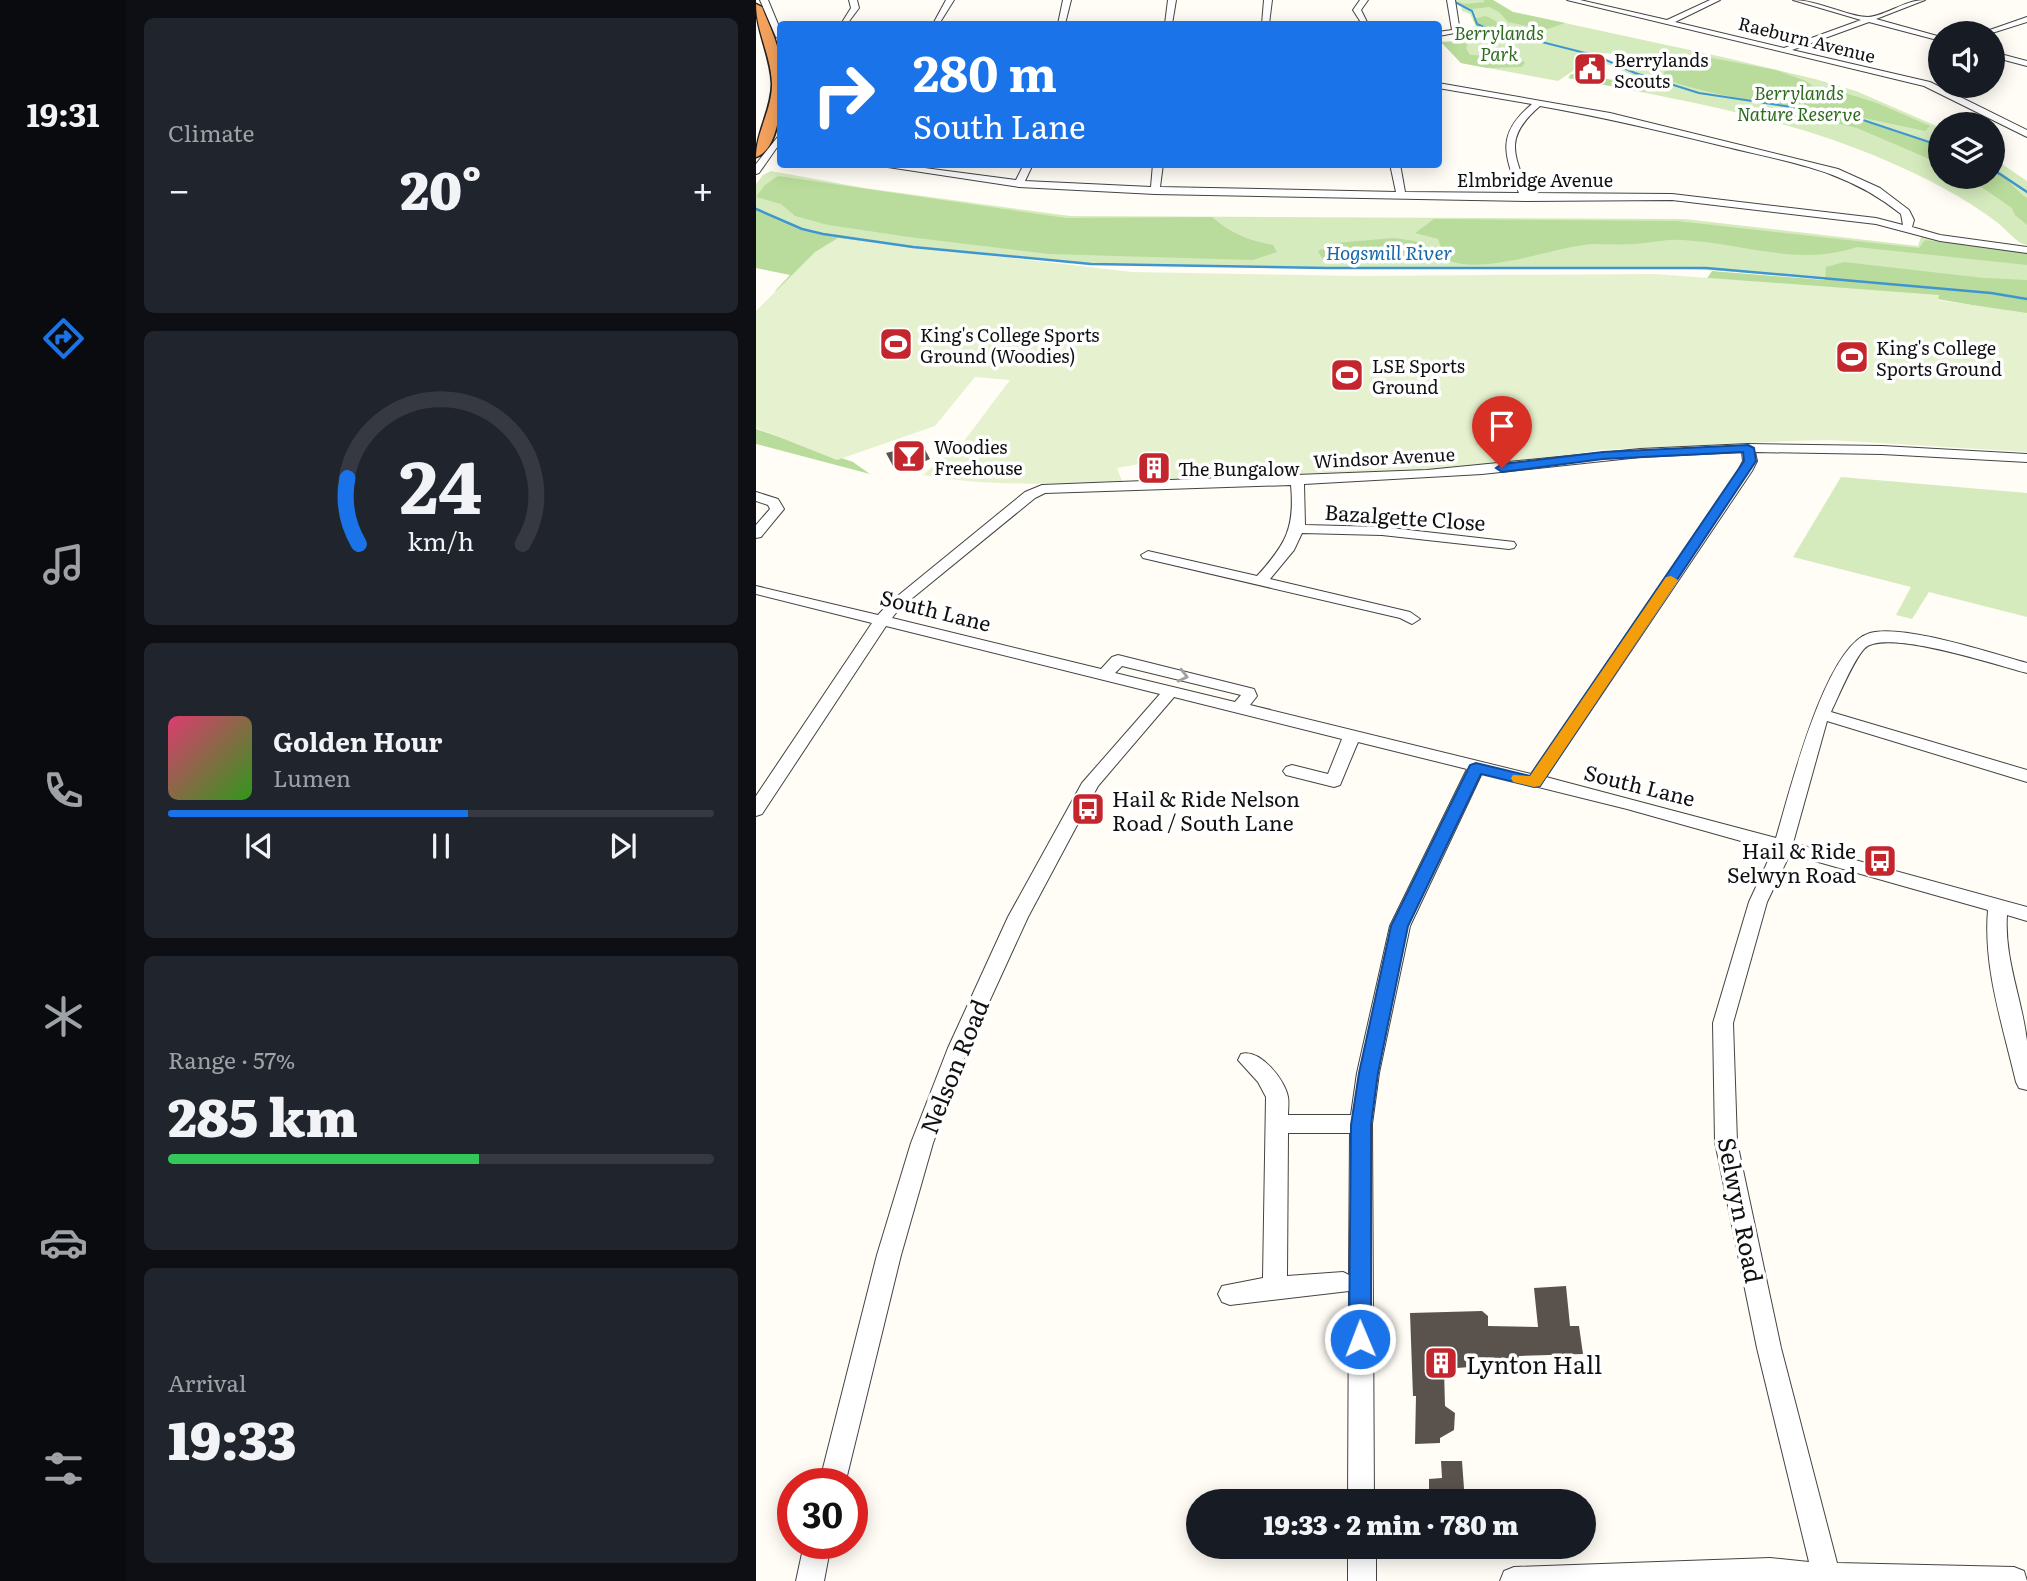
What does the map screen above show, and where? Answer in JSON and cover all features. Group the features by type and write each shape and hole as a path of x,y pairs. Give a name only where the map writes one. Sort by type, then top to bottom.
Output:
{"highway":[{"path":"756,8 775,51 777,64"},
{"path":"756,42 765,69 764,94"},
{"path":"764,152 777,106"}],"street":[{"path":"764,0 777,30"},
{"path":"846,21 855,8 853,0"},
{"path":"938,21 950,0"},
{"path":"1062,21 1067,0"},
{"path":"1168,21 1172,0"},
{"path":"1266,21 1268,0"},
{"path":"1363,21 1357,10 1364,0"},
{"name":"Raeburn Avenue","path":"1574,0 1927,84 1985,112"},
{"path":"1797,0 1928,36"},
{"path":"1786,49 1921,0"},
{"path":"1442,34 1456,32 1451,1"},
{"path":"1670,22 1711,1"},
{"path":"2005,26 2027,19"},
{"path":"2005,58 2027,64"},
{"path":"1442,86 1540,102 1680,132 1835,171 1877,190 1890,200 1905,212 1909,220 1907,228"},
{"path":"1526,198 1511,152 1511,138 1515,126 1540,102"},
{"path":"2005,119 2026,118"},
{"name":"Raeburn Avenue","path":"2005,122 2027,134"},
{"path":"756,171 764,152 777,140"},
{"name":"Elmbridge Avenue","path":"903,168 1019,184 1155,191 1526,198 1672,197 1868,220 1940,238 2027,250"},
{"path":"1019,184 1028,168"},
{"path":"1155,191 1158,168"},
{"path":"1396,168 1401,195"},
{"name":"Windsor Avenue","path":"882,619 894,606 1037,491 1480,470 1603,456 1748,448 1821,446 2027,458"},
{"path":"1534,782 1745,471 1750,461 1748,448"},
{"path":"1259,583 1292,543 1298,529 1301,514 1297,479"},
{"path":"756,496 773,502 777,509 756,534"},
{"name":"Bazalgette Close","path":"1298,529 1382,531 1509,545"},
{"path":"1148,555 1405,615 1412,619"},
{"name":"South Lane","path":"756,590 882,619 1351,738 1628,803 2027,914"},
{"path":"756,810 882,619"},
{"name":"Selwyn Road","path":"1827,1577 1769,1348 1726,1142 1723,1023 1758,902 1783,846 1821,714 1858,645 1873,637 1917,639 2027,668"},
{"path":"1104,675 1118,660 1248,692 1249,696 1239,708"},
{"name":"Nelson Road","path":"836,1468 889,1255 922,1143 958,1048 1018,918 1091,783 1170,692"},
{"path":"1821,714 2027,776"},
{"path":"1292,771 1335,781 1351,738"},
{"path":"1361,1489 1361,1125 1368,1073 1399,926 1476,768"},
{"path":"1998,907 1995,924 1998,950 2027,1082"},
{"path":"1248,1060 1265,1076 1277,1097 1275,1287"},
{"path":"1278,1125 1361,1125"},
{"path":"1230,1294 1275,1287 1343,1283"},
{"path":"810,1581 815,1559"},
{"path":"1362,1559 1362,1581"},
{"path":"1514,1581 1770,1572 1827,1577 2014,1581"}],"green space":[{"name":"Berrylands Nature Reserve","path":"1452,0 1493,0 1513,12 1727,58 1856,91 1928,122 1928,181 1901,167 1810,132 1730,111 1568,78 1570,74 1620,84 1641,79 1595,59 1600,57 1622,66 1650,63 1653,56 1600,53 1558,81 1461,63 1442,42 1460,41 1460,31 1476,26 1470,14 1462,11 1461,5"},
{"path":"1452,0 1465,4 1493,0 1513,12 1565,23 1528,36 1523,34 1531,27 1508,22 1499,12 1489,7 1472,9"},
{"path":"1485,16 1523,39 1505,41 1493,37 1490,34 1497,32 1476,26 1473,19"},
{"path":"1460,41 1468,45 1466,48 1470,55 1507,57 1525,62 1522,67 1487,68 1461,63 1442,42"},
{"path":"1701,56 1776,70 1806,81 1818,90 1842,92 1877,103 1928,125 1928,128 1925,131 1802,105 1796,106 1797,108 1697,89 1664,79 1664,72 1673,66 1669,62 1673,59"},
{"path":"1572,74 1621,81 1643,79 1661,87 1642,92 1569,78"},
{"path":"1832,116 1871,123 1928,142 1928,158 1857,128 1827,121 1823,117"},
{"name":"Berrylands Nature Reserve","path":"2005,166 2027,181 2027,245 2016,239 1972,205 1944,189 2005,189"},
{"path":"771,171 864,188 1070,216 1685,219 1918,246 1921,237 2027,251 2027,299 1849,280 1664,267 1435,269 1091,264 913,247 833,235 806,250 756,268 756,184 763,175"},
{"path":"778,176 1066,218 1212,217 1241,236 1273,245 1277,252 1253,260 1049,254 828,225 795,216 781,204 756,197 765,185"},
{"path":"2005,178 2027,198 2027,225 2015,215 2012,208 1984,189 2005,189"},
{"path":"756,210 800,230 822,235 1026,261 775,291 790,275 756,268"},
{"path":"1434,219 1677,221 1919,248 1925,240 2027,253 2027,265 1857,247 1813,255 1676,240 1592,244 1497,263 1460,264 1445,259 1438,239 1415,233"},
{"path":"838,238 1132,272 1359,276 1655,274 1939,295 1938,300 2027,313 2027,452 1830,440 1600,450 1525,463 1441,469 1164,479 1163,460 1117,468 1122,481 997,483 923,475 964,441 1010,380 975,377 935,426 837,460 756,428 756,311 815,252"},
{"path":"1394,238 1415,241 1430,249 1426,258 1348,261 1322,258 1318,251 1334,243"},
{"path":"1844,262 1984,278 2027,280 2027,315 1932,298 1706,280 1712,271 1825,280 1826,267"},
{"path":"756,429 853,462 870,474 756,444"},
{"path":"1841,477 2027,493 2027,617 1929,592 1912,619 1896,615 1911,587 1793,557"}],"building":[{"name":"Woodies Freehouse","path":"922,444 930,459 903,471 893,466 886,453"},
{"name":"Lynton Hall","path":"1566,1286 1570,1326 1579,1326 1583,1354 1519,1356 1518,1359 1470,1357 1470,1367 1444,1369 1445,1406 1455,1413 1454,1430 1440,1438 1440,1443 1415,1444 1416,1396 1413,1396 1410,1313 1482,1311 1488,1316 1488,1326 1538,1327 1534,1288"},
{"path":"1441,1461 1462,1461 1464,1489 1429,1489 1429,1479 1442,1478"}],"waterway":[{"path":"1451,0 1472,11 1477,24 1486,28 1597,56 1635,73 1699,93 1851,116 1928,142"},
{"path":"2005,177 2027,192"},
{"name":"Hogsmill River","path":"756,209 802,229 823,234 913,247 1091,264 1327,268 1706,268 1991,293 2027,299"}],"slow traffic":[{"path":"1519,778 1534,782 1671,580"}],"place":[{"name":"Berrylands Scouts","path":"1590,69"},
{"name":"King's College Sports Ground (Woodies)","path":"896,344"},
{"name":"King's College Sports Ground","path":"1852,357"},
{"name":"LSE Sports Ground","path":"1347,375"},
{"name":"Woodies Freehouse","path":"909,456"},
{"name":"The Bungalow","path":"1154,468"},
{"name":"Hail & Ride Nelson Road / South Lane","path":"1088,809"},
{"name":"Hail & Ride Selwyn Road","path":"1880,861"},
{"name":"Lynton Hall","path":"1441,1363"}],"route":[{"path":"1360,1339 1361,1125 1368,1073 1399,926 1476,768 1534,782 1750,461 1748,448 1603,456 1502,468"}],"park label":[{"name":"Berrylands Park","path":"1499,42"}]}
